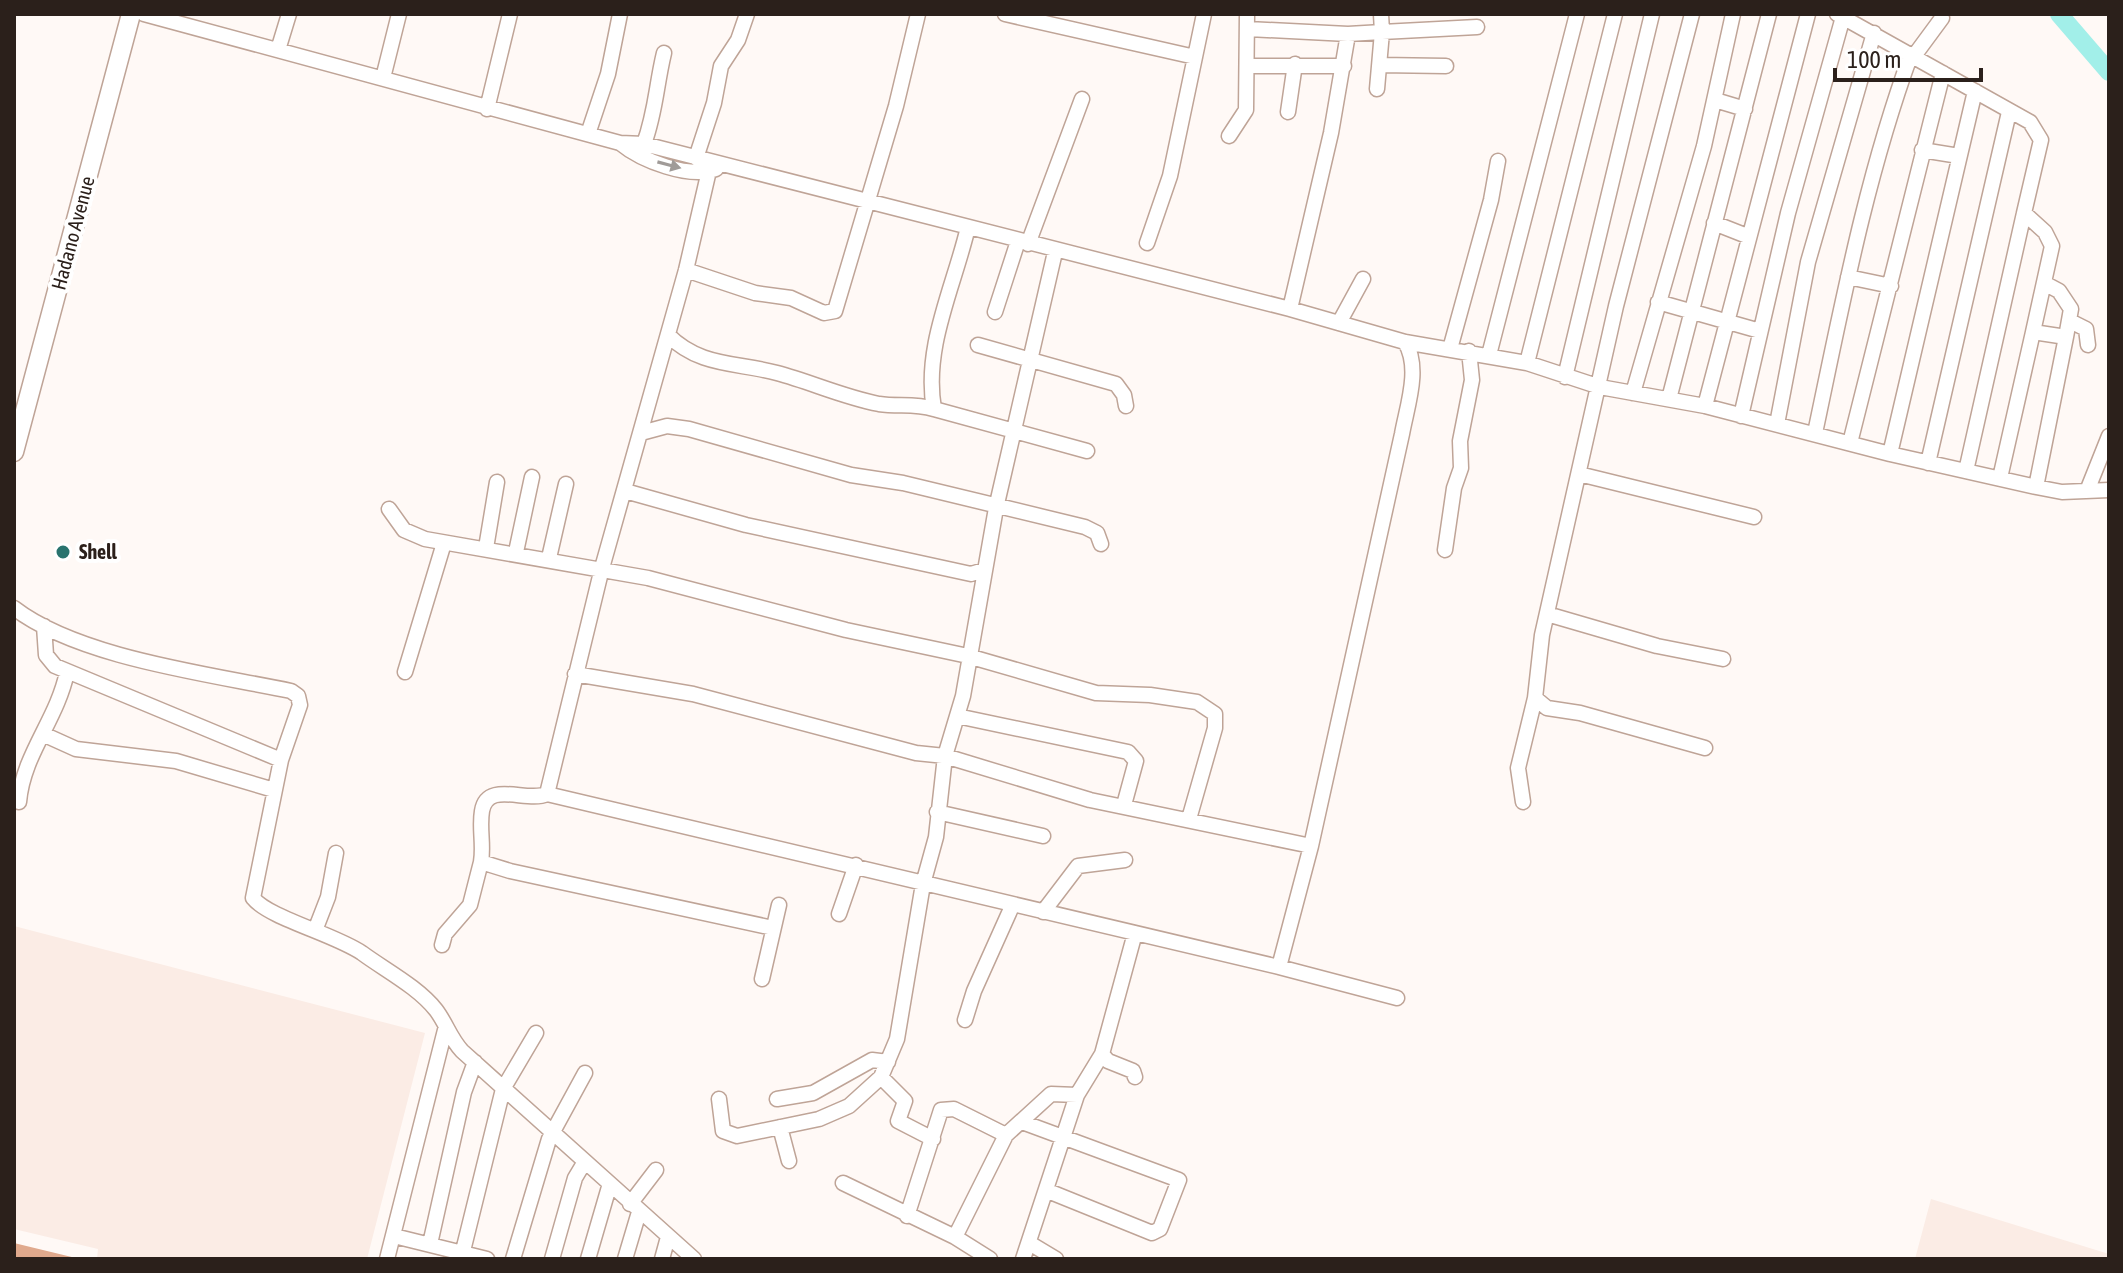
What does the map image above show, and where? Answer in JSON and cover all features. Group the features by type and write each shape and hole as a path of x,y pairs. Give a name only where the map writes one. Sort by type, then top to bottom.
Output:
{"main road":[{"name":"Hadano Avenue","path":"14,452 131,14"}],"street":[{"path":"144,14 620,143 665,165 714,167 866,202 1290,309 1412,347 1469,351 1527,363 1600,387 1705,406 1890,454 2036,487 2109,490"},
{"path":"278,50 289,14"},
{"path":"383,78 399,14"},
{"path":"487,109 510,14"},
{"path":"588,134 608,74 620,14"},
{"path":"696,158 714,103 721,66 738,40 747,14"},
{"path":"686,270 745,290 791,298 832,313 841,298 866,202 896,106 918,14"},
{"path":"1005,14 1195,57"},
{"path":"1147,243 1170,176 1204,14"},
{"path":"1377,89 1381,14"},
{"path":"1489,355 1577,14"},
{"path":"1527,363 1615,14"},
{"path":"1565,377 1652,14"},
{"path":"1523,802 1518,768 1535,698 1547,614 1616,306 1692,14"},
{"path":"1633,393 1715,100 1733,14"},
{"path":"1669,399 1769,14"},
{"path":"1705,406 1747,236 1808,14"},
{"path":"1741,416 1840,15 2030,122 2041,140 1966,471"},
{"path":"1815,433 1884,128 1913,55 1942,18"},
{"path":"1229,136 1246,110 1249,66 1247,21 1348,34 1477,27"},
{"path":"1777,424 1808,262 1874,33"},
{"path":"1290,309 1344,66 1348,34"},
{"path":"644,144 657,106 657,83 664,53"},
{"path":"1288,112 1295,64"},
{"path":"1380,65 1446,66"},
{"path":"1249,66 1344,66"},
{"path":"1850,443 1943,73"},
{"path":"1890,454 1975,91"},
{"path":"995,312 1082,99"},
{"path":"1715,100 1745,109"},
{"path":"1928,463 2009,112"},
{"path":"620,143 644,144 696,158 714,167"},
{"path":"1922,150 1959,156"},
{"path":"1450,349 1491,200 1498,161"},
{"path":"547,794 602,568 714,167"},
{"path":"2000,478 2048,280 2052,246 2045,232 2024,213"},
{"path":"1714,223 1747,236"},
{"path":"934,409 930,377 934,348 968,227"},
{"path":"719,1099 722,1128 729,1135 780,1127 840,1111 881,1077 888,1062 903,1017 923,884 932,858 945,756 957,716 964,659 980,588 978,572 1015,432 1055,252"},
{"path":"1848,277 1891,286"},
{"path":"1339,323 1363,279"},
{"path":"2036,487 2070,321 2067,300 2048,280"},
{"path":"1658,302 1726,324 1760,331"},
{"path":"2070,321 2086,329 2088,345"},
{"path":"2033,332 2066,337"},
{"path":"668,335 686,352 703,359 771,371 873,403 911,403 1087,451"},
{"path":"978,345 1116,384 1122,389 1126,406"},
{"path":"1279,967 1311,846 1402,434 1412,347"},
{"path":"1445,550 1454,488 1461,468 1460,441 1472,380 1469,351"},
{"path":"641,433 667,426 689,429 851,475 903,483 996,508 1085,527 1097,533 1101,544"},
{"path":"2087,491 2109,436"},
{"path":"1579,474 1754,517"},
{"path":"516,552 532,477"},
{"path":"486,548 497,482"},
{"path":"549,558 566,484"},
{"path":"625,491 746,525 978,572"},
{"path":"389,509 397,523 412,535 444,543 602,568 1096,693 1150,695 1207,706 1215,714 1215,728 1189,819"},
{"path":"405,672 444,543"},
{"path":"14,608 44,626 113,651 291,691 298,696 300,705 281,760 253,898 276,914 316,928 361,953 423,998 436,1010 445,1030 503,1089 609,1187 694,1259"},
{"path":"1547,614 1657,646 1723,659"},
{"path":"44,626 46,655 67,672 281,760"},
{"path":"19,802 27,761 45,735 61,698 67,672"},
{"path":"575,674 693,694 916,753 945,756 1090,800 1311,846"},
{"path":"1535,698 1551,710 1586,714 1705,748"},
{"path":"957,716 1132,753 1136,761 1124,805"},
{"path":"45,735 76,749 176,761 274,790"},
{"path":"442,945 445,934 470,905 481,862 481,812 489,798 496,794 532,798 547,794 856,865 923,884 1279,967 1397,998"},
{"path":"937,812 1043,836"},
{"path":"316,928 328,897 336,853"},
{"path":"1043,912 1078,866 1125,860"},
{"path":"481,862 773,928"},
{"path":"839,914 856,865"},
{"path":"965,1020 974,991 1013,904"},
{"path":"762,979 779,905"},
{"path":"1023,1259 1031,1244 1077,1095 1102,1054 1135,933"},
{"path":"387,1259 445,1030"},
{"path":"462,1256 503,1089 536,1033"},
{"path":"1102,1054 1108,1061 1133,1071 1135,1077"},
{"path":"777,1099 813,1093 872,1060 888,1062"},
{"path":"430,1244 464,1092 475,1062"},
{"path":"513,1259 552,1133 585,1073"},
{"path":"881,1077 905,1101 898,1121 933,1139"},
{"path":"955,1237 1006,1135 1051,1094 1077,1095"},
{"path":"907,1216 939,1113 946,1107 1006,1135"},
{"path":"1022,1122 1179,1180 1160,1229 1152,1233 1048,1191"},
{"path":"780,1127 789,1161"},
{"path":"552,1259 572,1188 584,1163"},
{"path":"625,1259 634,1208 656,1170"},
{"path":"843,1183 955,1237 990,1259"},
{"path":"588,1259 609,1187"},
{"path":"394,1236 430,1244 462,1256 487,1259"},
{"path":"662,1259 668,1237"},
{"path":"1031,1244 1056,1259"}],"shaded area":[{"path":"14,926 425,1033 367,1259 97,1259 98,1249 14,1229"},
{"path":"1931,1199 2109,1254 2109,1259 1915,1259"},
{"path":"14,1243 80,1259 14,1259"}],"waterway":[{"path":"2059,14 2109,72"}],"place":[{"name":"Shell","path":"63,552"}]}
